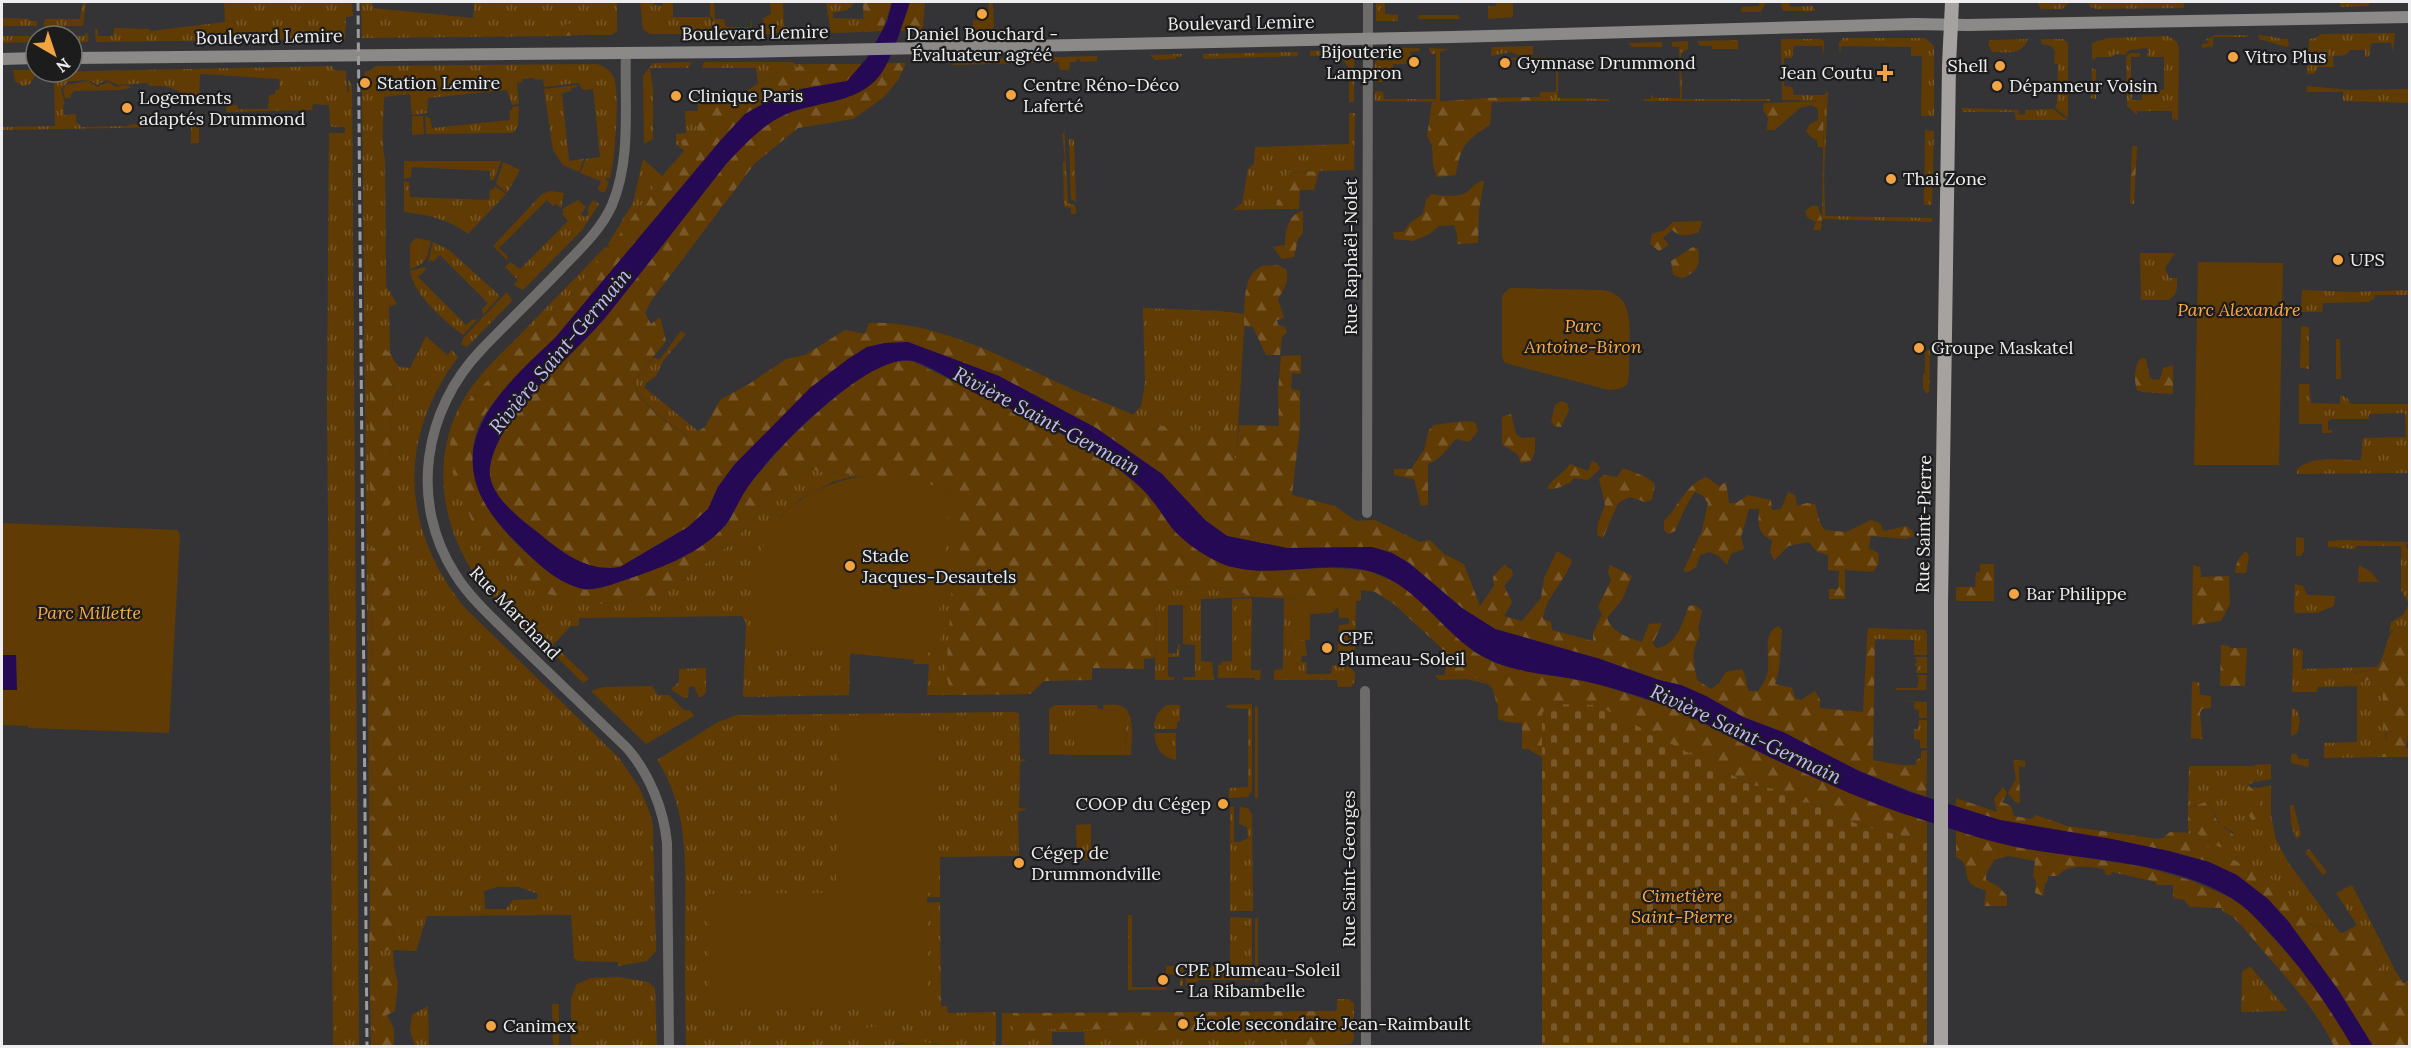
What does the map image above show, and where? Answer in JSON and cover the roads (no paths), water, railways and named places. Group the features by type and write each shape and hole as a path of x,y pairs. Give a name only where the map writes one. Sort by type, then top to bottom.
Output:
{"main road":[{"name":"Rue Saint-Pierre","path":"1941,1047 1941,604 1952,2"},
{"name":"Boulevard Lemire","path":"84,58 859,49 1368,39 1914,24 2409,17"},
{"path":"2,59 24,58"}],"street":[{"name":"Rue Raphaël-Nolet","path":"1367,513 1368,2"},
{"name":"Rue Marchand","path":"626,52 624,155 620,182 610,209 589,239 476,355 455,382 434,430 428,460 427,481 429,507 436,535 459,581 483,609 627,748 639,763 658,801 667,843 669,1047"},
{"name":"Rue Saint-Georges","path":"1365,691 1366,1047"}],"water":[{"name":"Rivière Saint-Germain","path":"892,2 910,2 892,54 875,81 840,100 786,114 769,124 747,143 726,164 605,318 538,388 507,427 496,447 490,467 493,486 512,511 564,553 596,567 620,567 688,527 708,509 718,487 734,465 810,388 867,347 908,342 999,376 1096,428 1162,474 1205,520 1227,536 1287,548 1372,547 1392,553 1409,563 1462,608 1495,629 1681,685 1743,717 1783,732 1859,771 1910,792 2000,820 2169,851 2209,862 2237,875 2268,899 2288,921 2339,991 2373,1046 2352,1046 2313,986 2279,943 2241,905 2209,886 2160,870 2018,847 1960,832 1844,791 1664,705 1594,683 1501,665 1473,650 1415,598 1383,576 1348,568 1265,571 1225,565 1208,557 1184,540 1143,490 1100,456 1031,418 977,394 913,361 894,362 871,372 821,409 775,454 743,495 721,530 700,547 676,561 596,589 579,588 551,574 512,538 488,509 475,481 473,455 479,430 491,406 509,383 555,338 745,114 770,100 801,89 847,81 867,58 887,22"},
{"path":"2,655 16,655 17,690 2,690"}],"railway":[{"path":"358,2 367,1046"}],"place":[{"name":"Daniel Bouchard - Évaluateur agréé","path":"982,14"},
{"name":"Vitro Plus","path":"2233,57"},
{"name":"Bijouterie Lampron","path":"1414,62"},
{"name":"Gymnase Drummond","path":"1505,63"},
{"name":"Shell","path":"2000,66"},
{"name":"Jean Coutu","path":"1885,73"},
{"name":"Station Lemire","path":"365,83"},
{"name":"Dépanneur Voisin","path":"1997,86"},
{"name":"Centre Réno-Déco Laferté","path":"1011,95"},
{"name":"Clinique Paris","path":"676,96"},
{"name":"Logements adaptés Drummond","path":"127,108"},
{"name":"Thai Zone","path":"1891,179"},
{"name":"UPS","path":"2338,260"},
{"name":"Groupe Maskatel","path":"1919,348"},
{"name":"Stade Jacques-Desautels","path":"850,566"},
{"name":"Bar Philippe","path":"2014,594"},
{"name":"CPE Plumeau-Soleil","path":"1327,648"},
{"name":"COOP du Cégep","path":"1223,804"},
{"name":"Cégep de Drummondville","path":"1019,863"},
{"name":"CPE Plumeau-Soleil - La Ribambelle","path":"1163,980"},
{"name":"École secondaire Jean-Raimbault","path":"1183,1024"},
{"name":"Canimex","path":"491,1026"}],"park label":[{"name":"Parc Alexandre","path":"2239,310"},
{"name":"Parc Antoine-Biron","path":"1583,336"},
{"name":"Parc Millette","path":"89,613"},
{"name":"Cimetière Saint-Pierre","path":"1682,906"}]}
